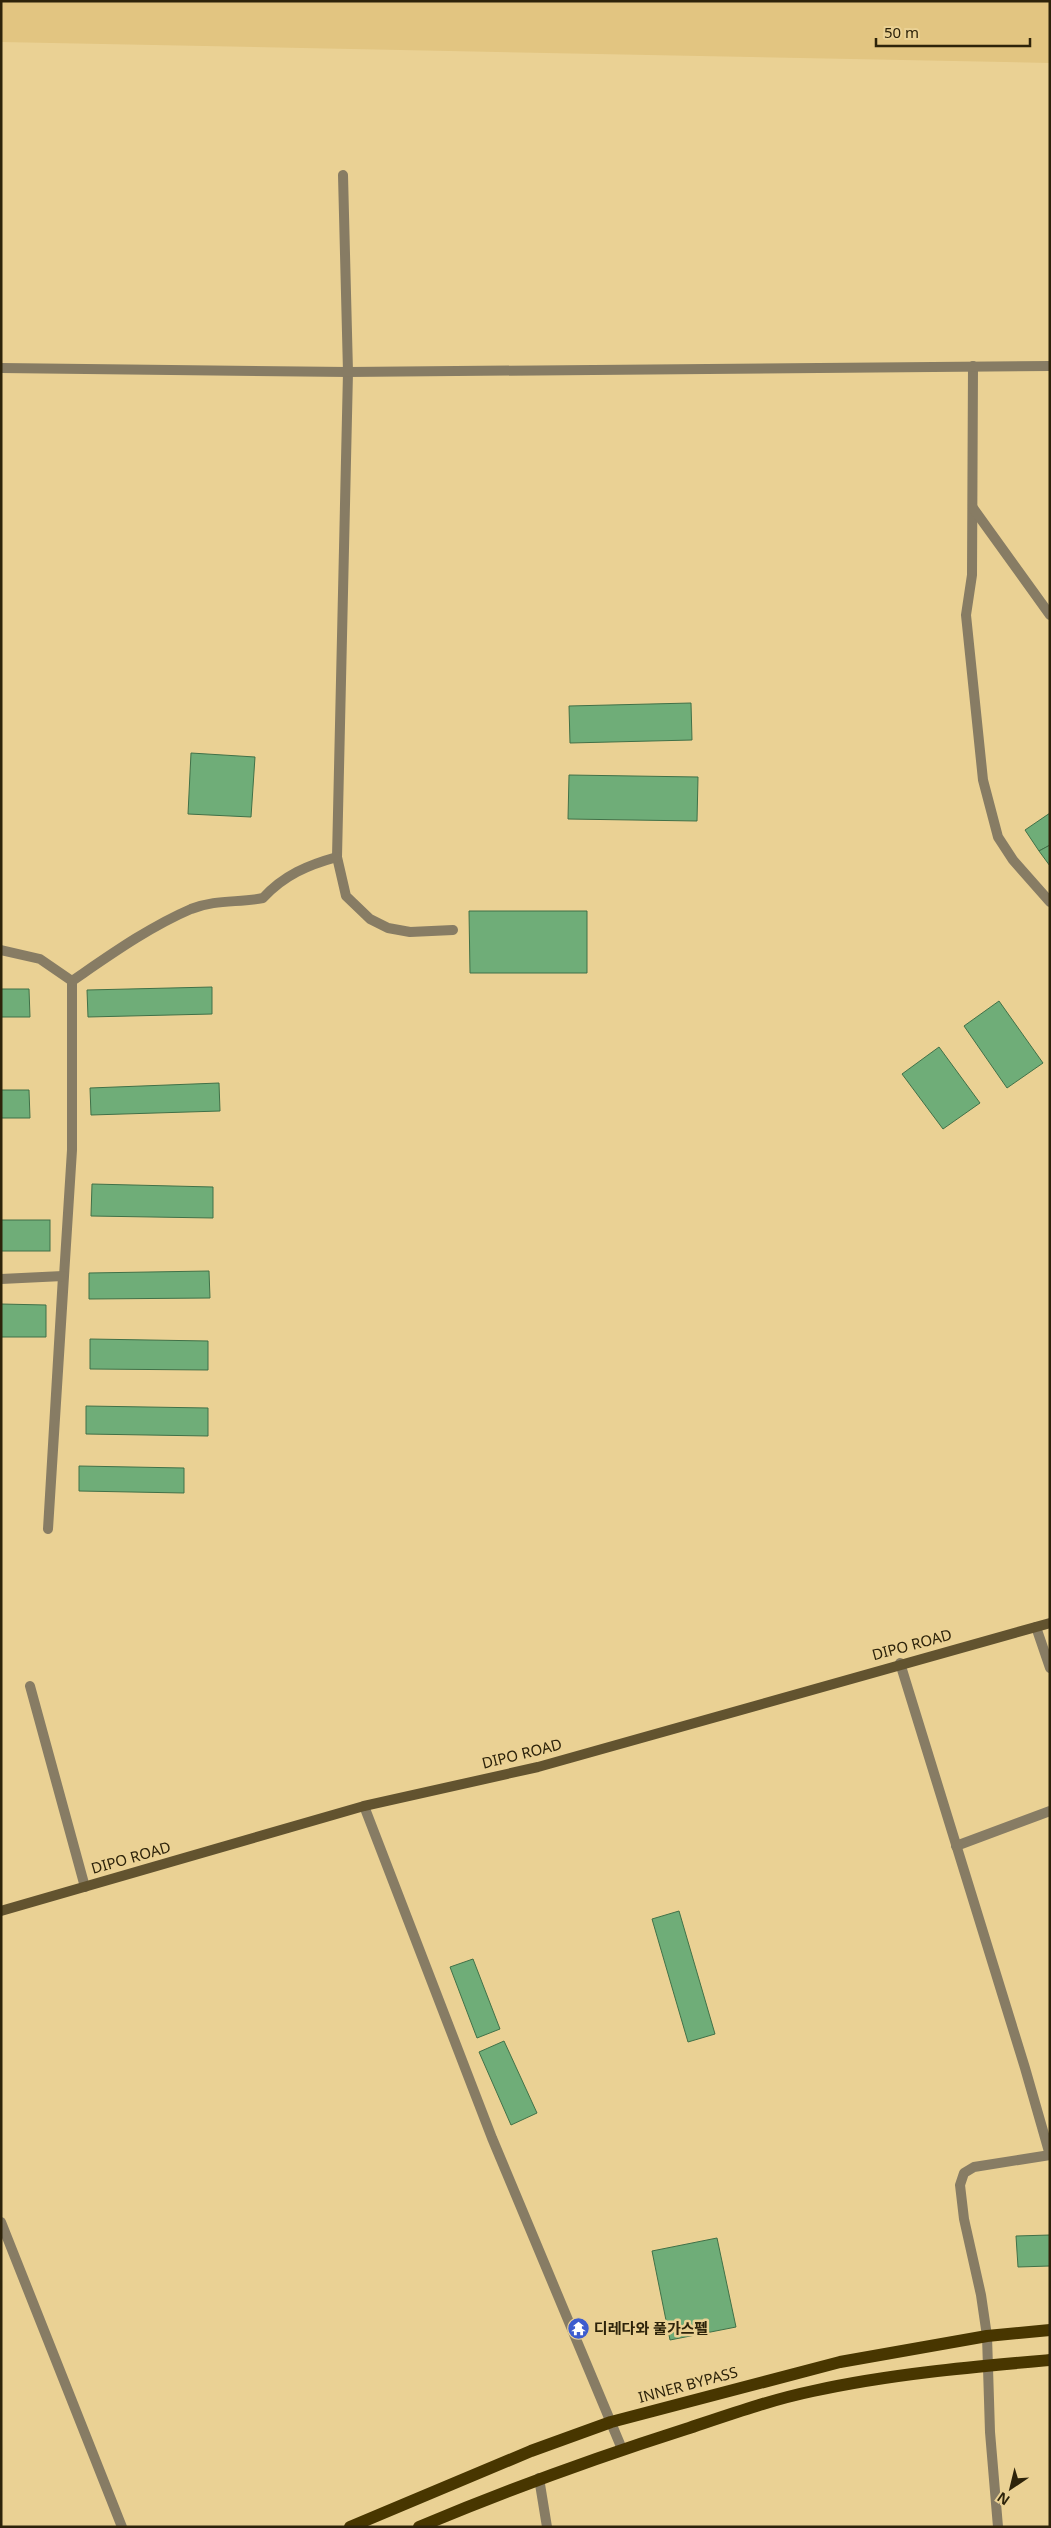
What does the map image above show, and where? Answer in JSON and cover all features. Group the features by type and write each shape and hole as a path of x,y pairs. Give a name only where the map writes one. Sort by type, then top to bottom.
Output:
{"main road":[{"name":"DIPO ROAD","path":"1,1910 364,1806 538,1767 900,1663 1050,1623"},
{"name":"INNER BYPASS","path":"350,2527 531,2451 611,2422 840,2362 987,2336 1050,2330"},
{"path":"419,2527 540,2478 622,2449 813,2391 988,2366 1050,2360"}],"street":[{"path":"343,175 348,372 337,857 346,896 370,919 388,928 410,932 453,930"},
{"path":"973,366 972,575 966,615 983,780 998,837 1013,860 1050,902"},
{"path":"1,368 348,372 1050,366"},
{"path":"973,508 1050,615"},
{"path":"72,981 128,943 192,909 227,900 263,898 275,885 289,875 312,864 337,857"},
{"path":"1,950 40,959 72,981"},
{"path":"63,1276 48,1529 51,1456 63,1276 72,1150 72,981"},
{"path":"1,1279 63,1276"},
{"path":"1036,1627 1050,1668"},
{"path":"900,1663 1050,2155 974,2167 964,2173 960,2185 964,2219 981,2295 987,2336 998,2527"},
{"path":"30,1686 85,1887"},
{"path":"364,1806 492,2138 622,2449"},
{"path":"956,1846 1050,1811"},
{"path":"1,2222 122,2527"},
{"path":"540,2478 547,2527"}],"shaded area":[{"path":"1,1 1050,1 1050,63 1,42"}],"building":[{"path":"691,703 692,740 570,743 569,706"},
{"path":"191,753 255,757 251,817 188,814"},
{"path":"569,775 698,777 697,821 568,819"},
{"path":"1050,813 1050,845 1039,851 1025,830"},
{"path":"1050,845 1050,866 1039,851"},
{"path":"469,911 587,911 587,973 470,973"},
{"path":"212,987 212,1014 88,1017 87,990"},
{"path":"1,989 29,989 30,1017 1,1017"},
{"path":"999,1001 1043,1063 1007,1088 964,1026"},
{"path":"939,1047 980,1103 943,1129 902,1074"},
{"path":"219,1083 220,1111 91,1115 90,1088"},
{"path":"1,1090 29,1090 30,1118 1,1118"},
{"path":"92,1184 213,1187 213,1218 91,1216"},
{"path":"1,1220 50,1220 50,1251 1,1251"},
{"path":"209,1271 210,1298 89,1299 89,1273"},
{"path":"1,1304 46,1305 46,1337 1,1337"},
{"path":"90,1339 208,1341 208,1370 90,1369"},
{"path":"86,1406 208,1408 208,1436 86,1434"},
{"path":"79,1466 184,1468 184,1493 79,1491"},
{"path":"679,1911 715,2034 688,2042 652,1919"},
{"path":"473,1959 500,2029 477,2038 450,1967"},
{"path":"504,2041 537,2113 511,2125 479,2052"},
{"path":"1050,2235 1050,2266 1018,2267 1016,2236"},
{"path":"717,2238 736,2327 670,2340 652,2251"}],"place":[{"name":"디레다와 풀가스펠","path":"578,2329"}]}
